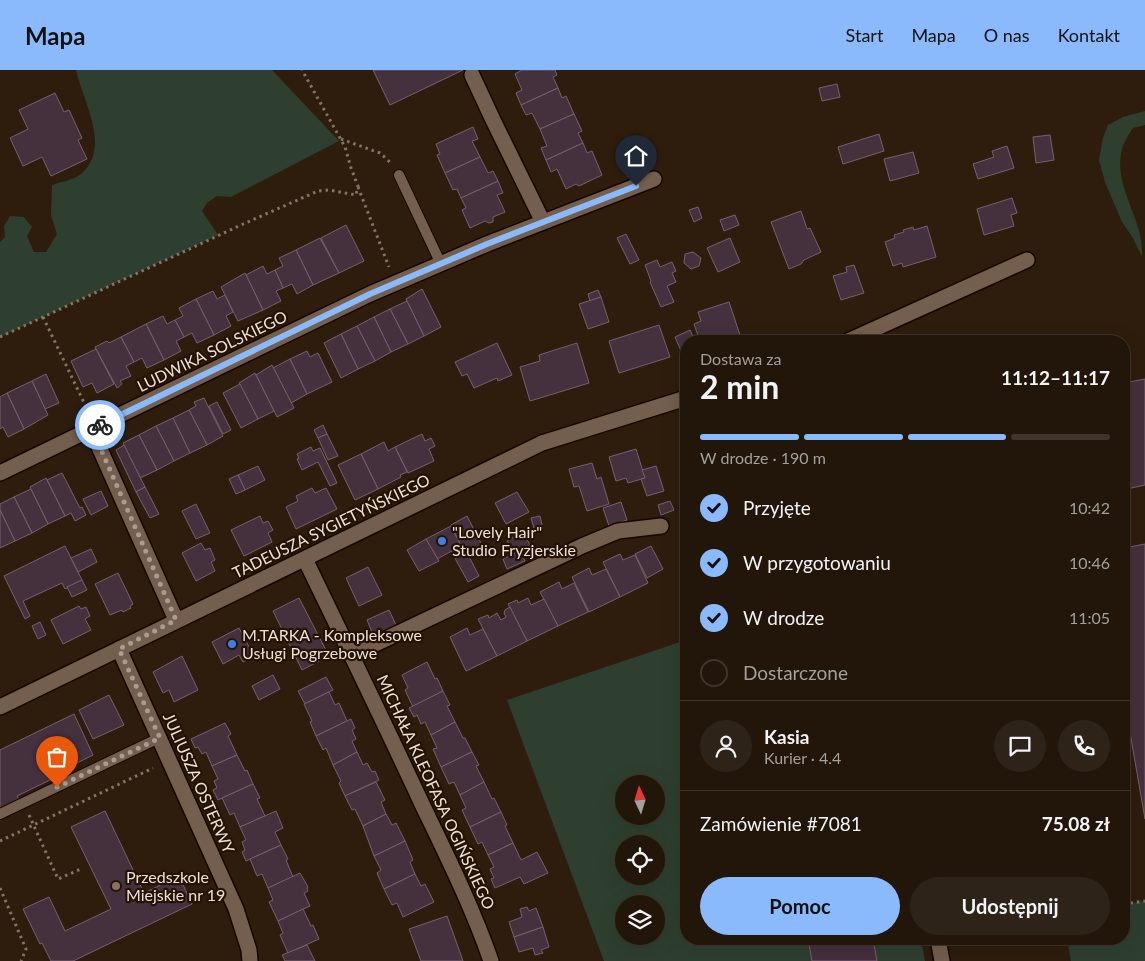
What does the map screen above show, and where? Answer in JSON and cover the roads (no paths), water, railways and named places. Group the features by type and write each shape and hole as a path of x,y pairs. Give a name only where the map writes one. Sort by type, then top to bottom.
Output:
{"street":[{"path":"472,75 543,222"},
{"name":"LUDWIKA SOLSKIEGO","path":"0,473 395,283 654,179"},
{"path":"861,335 1027,260"},
{"name":"TADEUSZA SYGIETYŃSKIEGO","path":"0,707 542,443 680,400"},
{"path":"94,428 176,620"},
{"path":"352,655 582,546 618,531 661,526"},
{"name":"MICHAŁA KLEOFASA OGIŃSKIEGO","path":"305,559 352,655 479,928 491,961"},
{"name":"JULIUSZA OSTERWY","path":"119,649 236,909 249,950 250,961"},
{"path":"939,945 942,961"}],"lane":[{"path":"397,171 441,264"},
{"path":"0,814 160,738"}],"place":[{"name":"\"Lovely Hair\" Studio Fryzjerskie","path":"442,541"},
{"name":"M.TARKA - Kompleksowe Usługi Pogrzebowe","path":"232,644"},
{"name":"Przedszkole Miejskie nr 19","path":"116,886"}]}
